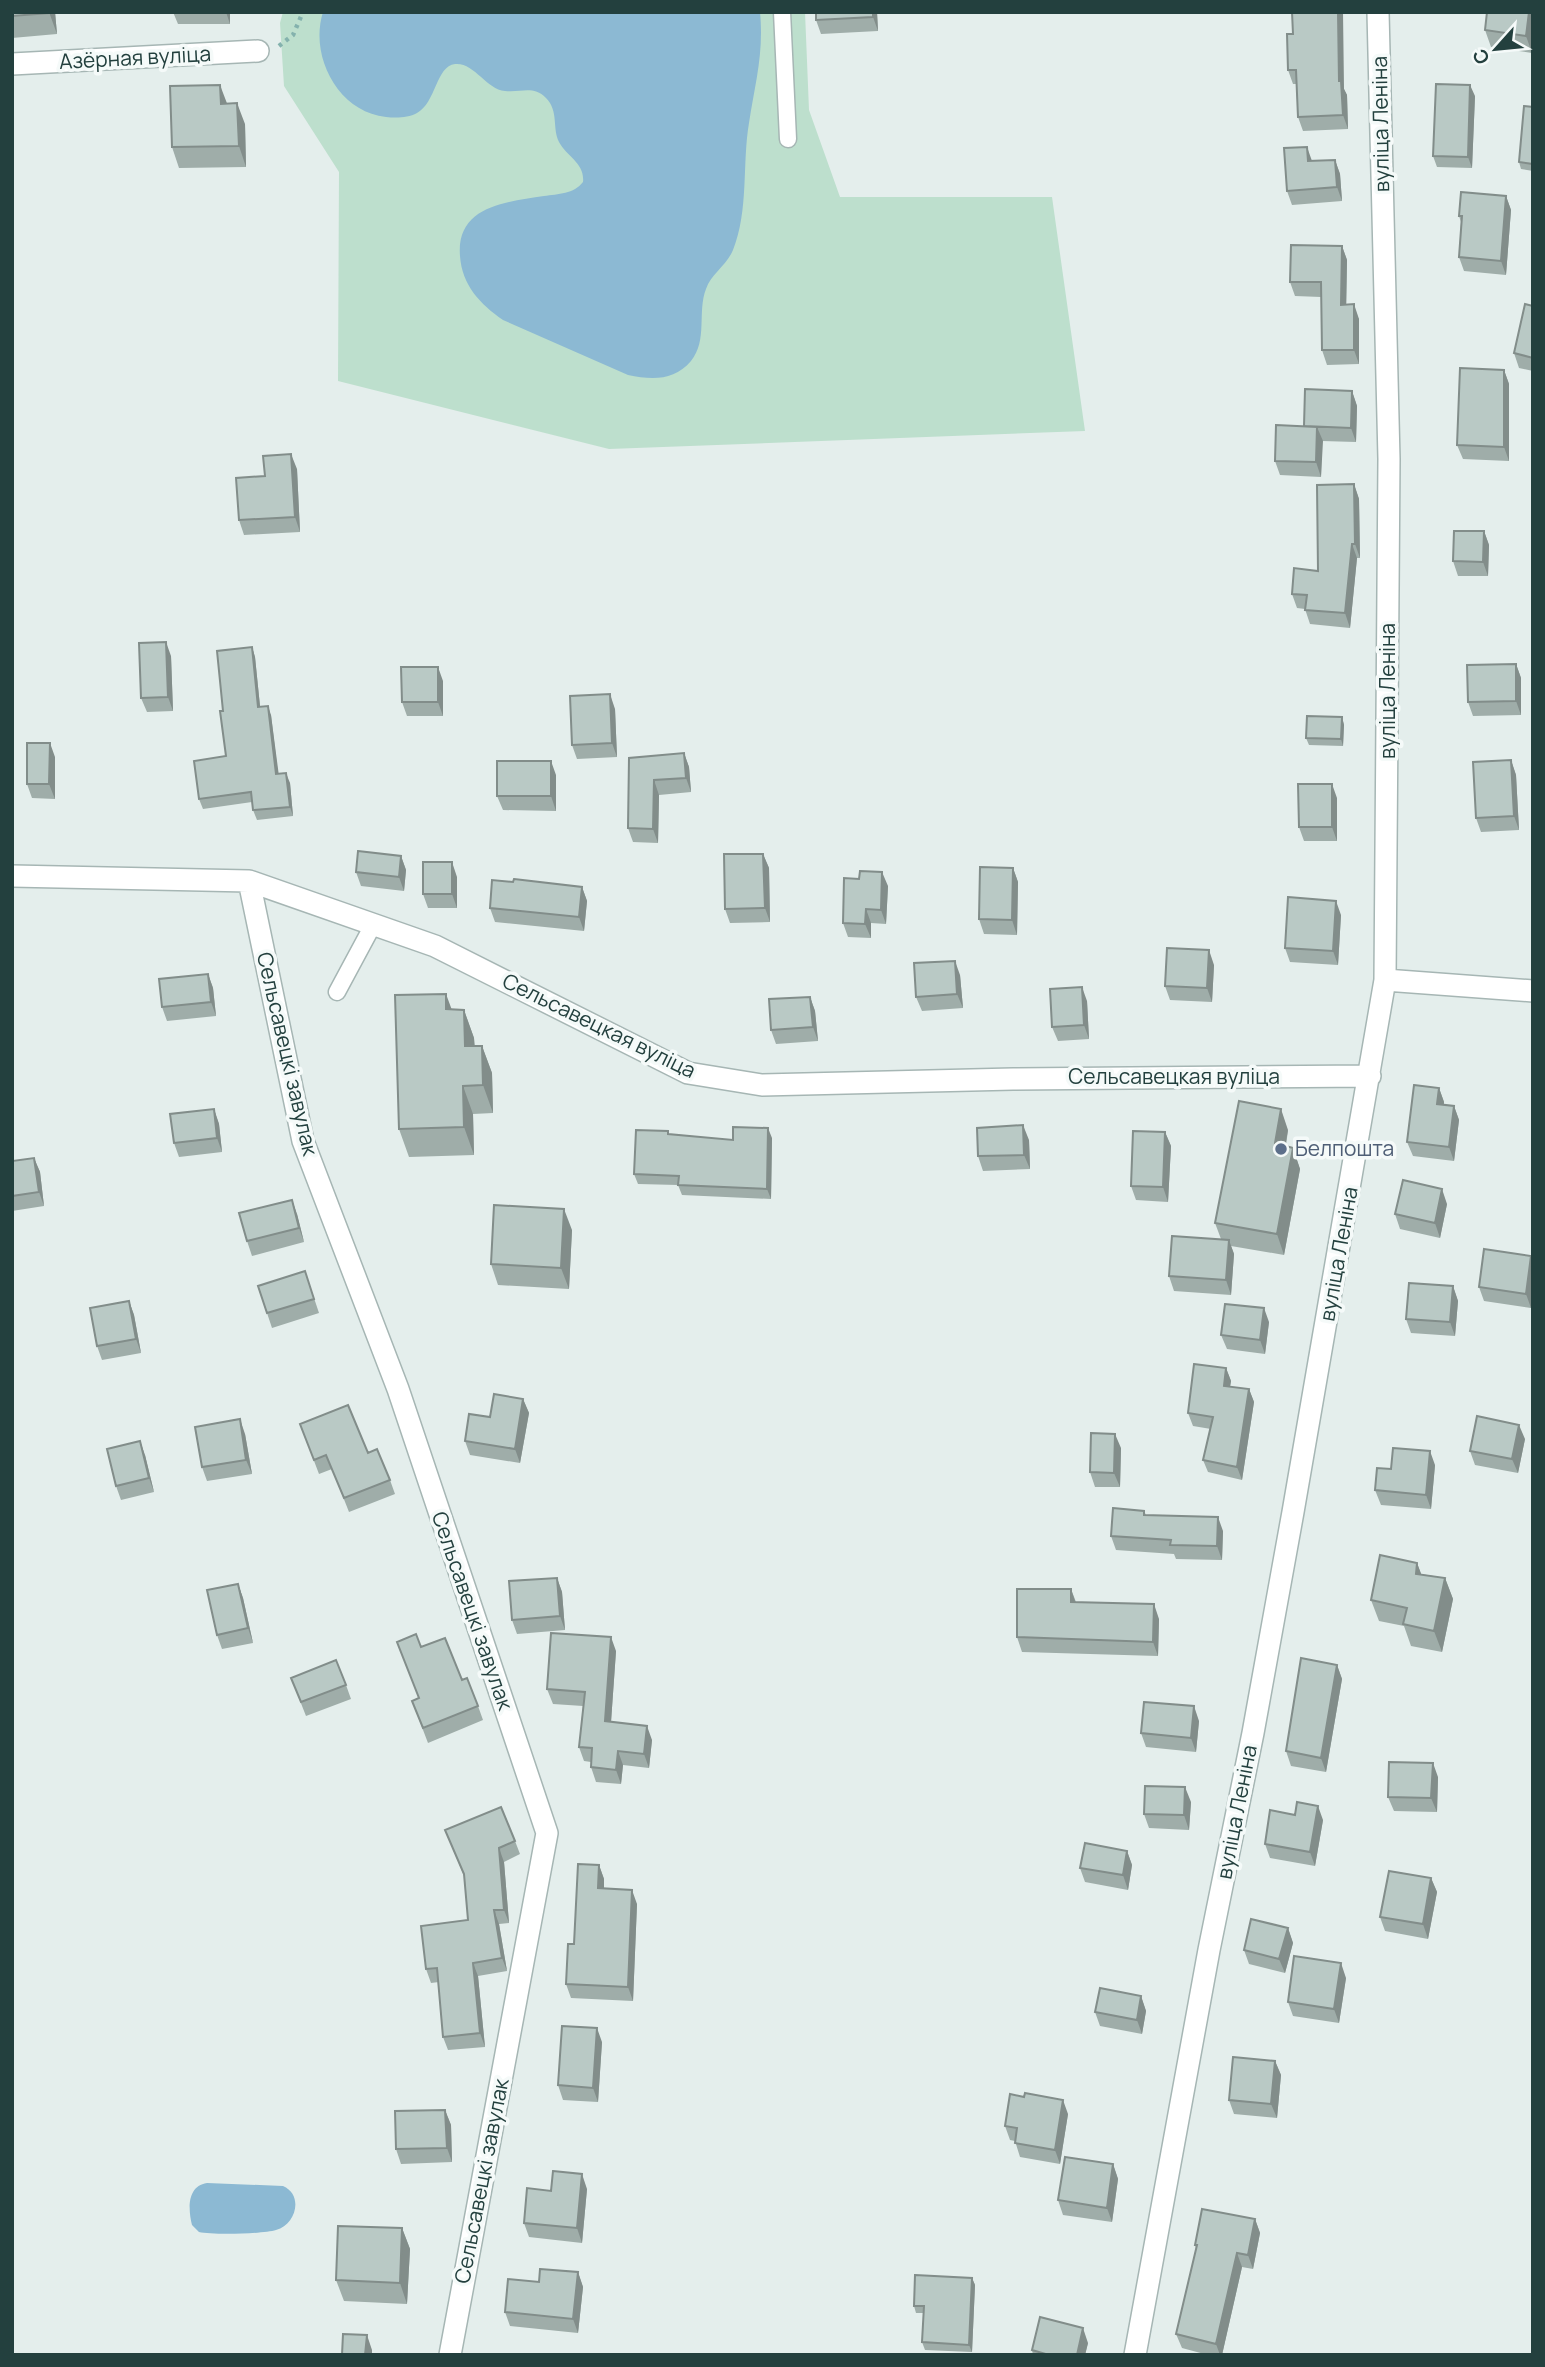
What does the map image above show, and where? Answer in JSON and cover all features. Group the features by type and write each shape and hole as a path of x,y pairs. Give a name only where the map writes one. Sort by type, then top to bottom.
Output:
{"street":[{"name":"вуліца Леніна","path":"1135,2355 1209,1950 1255,1720 1385,980 1389,459 1378,12"},
{"name":"Азёрная вуліца","path":"12,64 258,51"},
{"name":"Сельсавецкая вуліца","path":"12,876 249,881 435,946 688,1073 762,1085 1013,1079 1370,1076"},
{"name":"Сельсавецкі завулак","path":"249,881 303,1141 398,1389 547,1833 450,2355"},
{"path":"1385,980 1533,991"}],"lane":[{"path":"782,12 788,139"},
{"path":"337,992 373,925"}],"path":[{"path":"258,51 283,45 293,35 303,12"}],"green space":[{"path":"283,12 805,12 809,110 840,197 1052,197 1085,431 609,449 338,381 339,172 284,86 280,23"}],"water":[{"path":"323,12 760,12 760,55 747,139 738,235 733,250 706,289 701,335 691,361 670,376 646,378 628,375 503,320 487,307 468,285 461,266 461,239 466,226 475,217 500,204 565,193 583,182 578,165 559,142 553,108 541,94 527,90 498,89 468,67 455,64 444,71 428,101 417,113 394,118 369,113 354,105 331,79 320,46"},
{"path":"200,2185 283,2186 294,2196 293,2216 283,2227 276,2230 238,2234 199,2232 192,2225 190,2199"}],"building":[{"path":"12,12 49,12 49,13 12,16"},
{"path":"816,12 873,12 873,17 816,20"},
{"path":"1292,12 1338,12 1339,81 1343,115 1298,117 1296,70 1288,70 1287,34 1293,34"},
{"path":"1487,12 1529,12 1526,36 1485,30"},
{"path":"1436,84 1470,85 1468,157 1433,156"},
{"path":"220,85 221,104 237,103 239,146 172,147 170,86"},
{"path":"1524,106 1533,107 1533,164 1519,162"},
{"path":"1307,147 1308,161 1335,160 1337,187 1287,191 1284,148"},
{"path":"1461,192 1506,196 1501,261 1459,257"},
{"path":"1291,245 1342,246 1341,305 1354,304 1354,350 1322,350 1321,282 1290,282"},
{"path":"1525,304 1533,306 1533,358 1514,353"},
{"path":"1460,368 1504,370 1504,447 1457,445"},
{"path":"1305,389 1352,391 1351,428 1304,426"},
{"path":"1276,425 1317,427 1316,462 1275,461"},
{"path":"291,454 295,517 239,520 236,478 265,476 263,456"},
{"path":"1354,484 1355,544 1352,544 1345,613 1305,610 1307,595 1292,594 1294,568 1318,571 1317,485"},
{"path":"1454,531 1484,531 1483,562 1453,561"},
{"path":"166,642 168,697 141,698 139,643"},
{"path":"252,647 258,707 268,706 276,774 286,773 290,807 253,810 251,792 199,799 194,761 226,756 220,711 223,711 217,651"},
{"path":"1516,664 1516,701 1468,702 1467,665"},
{"path":"401,667 438,667 438,702 402,702"},
{"path":"610,694 612,743 572,745 570,696"},
{"path":"1307,716 1342,717 1341,739 1306,738"},
{"path":"27,743 50,743 49,784 27,784"},
{"path":"684,753 686,778 654,780 653,829 628,828 629,758"},
{"path":"1511,760 1514,816 1476,818 1473,762"},
{"path":"497,761 551,761 551,796 497,796"},
{"path":"1298,784 1332,784 1332,827 1299,827"},
{"path":"358,851 401,856 399,877 356,872"},
{"path":"724,854 763,854 765,908 725,909"},
{"path":"423,862 452,862 452,894 423,894"},
{"path":"980,867 1013,868 1012,920 979,919"},
{"path":"860,871 882,872 881,910 866,909 865,924 843,923 844,878 859,879"},
{"path":"514,879 582,887 579,917 490,908 492,880 513,882"},
{"path":"1288,897 1336,901 1333,951 1285,948"},
{"path":"1167,948 1209,950 1207,988 1165,986"},
{"path":"955,961 957,994 916,997 914,963"},
{"path":"208,974 211,1002 162,1007 159,979"},
{"path":"1082,987 1084,1025 1052,1027 1050,989"},
{"path":"446,994 446,1009 464,1010 465,1046 482,1046 483,1085 463,1086 464,1127 399,1129 395,995"},
{"path":"810,997 813,1027 771,1030 769,999"},
{"path":"1414,1085 1439,1088 1437,1104 1454,1106 1449,1147 1407,1142"},
{"path":"1239,1101 1281,1109 1275,1143 1293,1148 1277,1234 1215,1223"},
{"path":"214,1109 217,1138 174,1143 170,1114"},
{"path":"1023,1125 1024,1155 978,1156 977,1128"},
{"path":"733,1127 768,1128 767,1189 678,1185 679,1176 634,1174 636,1130 668,1131 668,1134 733,1140"},
{"path":"1133,1131 1165,1132 1163,1187 1131,1186"},
{"path":"34,1158 39,1192 12,1196 12,1161"},
{"path":"1403,1180 1442,1189 1435,1223 1395,1214"},
{"path":"292,1200 299,1228 247,1241 239,1213"},
{"path":"494,1205 564,1209 561,1268 491,1264"},
{"path":"1172,1236 1229,1240 1226,1280 1169,1276"},
{"path":"1484,1249 1531,1256 1526,1294 1479,1287"},
{"path":"305,1271 314,1299 267,1313 258,1286"},
{"path":"1409,1283 1453,1286 1450,1322 1406,1319"},
{"path":"129,1301 136,1339 97,1346 90,1308"},
{"path":"1225,1304 1264,1308 1260,1340 1221,1335"},
{"path":"1194,1364 1226,1368 1224,1386 1249,1389 1237,1467 1203,1460 1213,1417 1188,1413"},
{"path":"494,1394 523,1399 515,1449 465,1441 469,1414 490,1417"},
{"path":"348,1405 368,1453 377,1449 390,1480 344,1498 326,1455 314,1460 300,1424"},
{"path":"1477,1416 1519,1425 1512,1459 1470,1451"},
{"path":"240,1419 246,1460 202,1467 195,1427"},
{"path":"1091,1433 1115,1434 1114,1473 1090,1472"},
{"path":"140,1441 149,1478 116,1486 107,1449"},
{"path":"1393,1448 1430,1451 1426,1495 1375,1490 1377,1468 1391,1469"},
{"path":"1113,1508 1144,1511 1144,1515 1218,1517 1217,1546 1170,1545 1171,1540 1111,1536"},
{"path":"1380,1555 1417,1563 1416,1574 1445,1578 1434,1631 1403,1624 1407,1608 1371,1600"},
{"path":"557,1578 560,1616 512,1620 509,1581"},
{"path":"238,1584 248,1628 217,1635 207,1590"},
{"path":"1017,1589 1071,1589 1071,1602 1154,1604 1153,1642 1017,1637"},
{"path":"551,1633 611,1637 605,1721 647,1726 644,1754 618,1751 616,1770 591,1767 592,1748 579,1747 585,1692 547,1689"},
{"path":"416,1634 421,1647 445,1638 462,1680 467,1678 478,1706 423,1728 412,1701 419,1698 397,1642"},
{"path":"1301,1658 1337,1665 1321,1758 1286,1751"},
{"path":"336,1660 346,1685 301,1702 291,1678"},
{"path":"1144,1702 1194,1706 1191,1738 1141,1733"},
{"path":"1389,1762 1433,1763 1431,1798 1388,1797"},
{"path":"1145,1786 1185,1787 1184,1815 1144,1814"},
{"path":"1297,1802 1318,1806 1310,1852 1265,1844 1270,1810 1295,1815"},
{"path":"501,1807 515,1841 499,1848 504,1910 494,1910 502,1958 473,1963 480,2033 443,2037 437,1968 426,1969 421,1926 468,1920 464,1874 445,1830"},
{"path":"1085,1843 1127,1851 1123,1875 1080,1868"},
{"path":"578,1864 599,1865 598,1888 632,1890 628,1987 566,1984 568,1944 574,1944"},
{"path":"1389,1871 1431,1878 1423,1924 1380,1917"},
{"path":"1251,1919 1288,1928 1279,1959 1244,1950"},
{"path":"1294,1956 1341,1963 1334,2009 1288,2002"},
{"path":"1100,1988 1141,1996 1137,2020 1095,2012"},
{"path":"562,2026 597,2028 593,2088 558,2085"},
{"path":"1233,2057 1275,2061 1271,2104 1229,2100"},
{"path":"1025,2093 1063,2100 1055,2150 1015,2143 1017,2128 1005,2126 1010,2094 1024,2097"},
{"path":"445,2110 447,2148 396,2149 395,2111"},
{"path":"1065,2157 1113,2164 1107,2208 1058,2200"},
{"path":"553,2171 582,2174 577,2228 524,2223 527,2188 551,2191"},
{"path":"1202,2209 1255,2219 1248,2255 1237,2253 1216,2344 1176,2334 1197,2245"},
{"path":"338,2226 402,2228 400,2283 336,2280"},
{"path":"540,2269 578,2272 573,2319 505,2312 508,2279 539,2282"},
{"path":"915,2275 972,2278 969,2345 922,2342 924,2306 914,2306"},
{"path":"1040,2317 1083,2328 1077,2355 1049,2355 1032,2350"},
{"path":"343,2334 367,2335 365,2355 342,2355"}],"place":[{"name":"Белпошта","path":"1281,1149"}]}
